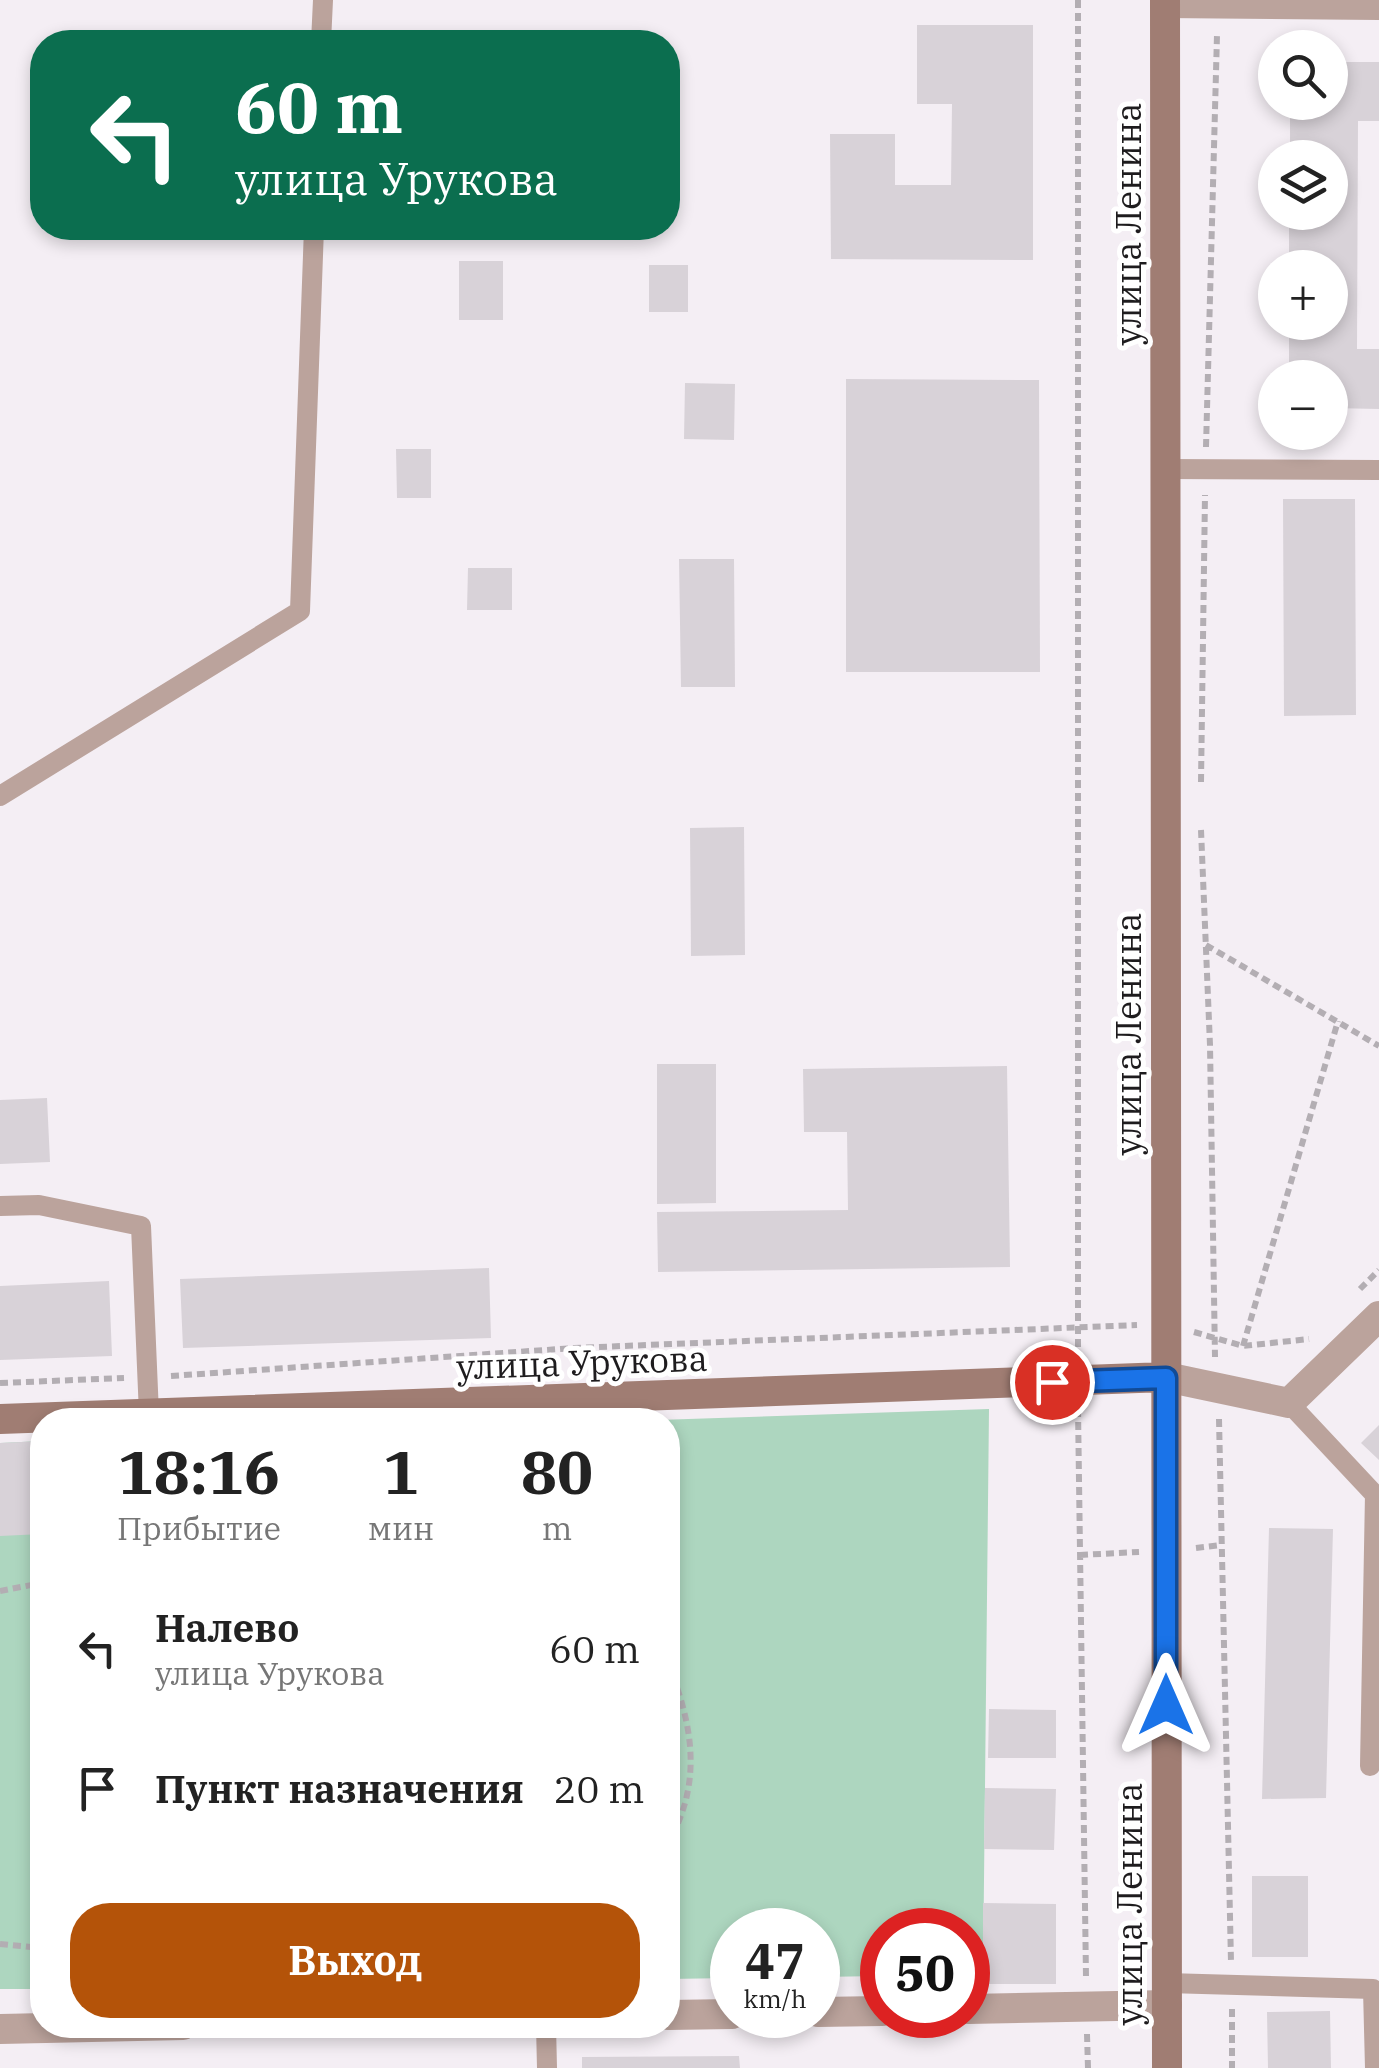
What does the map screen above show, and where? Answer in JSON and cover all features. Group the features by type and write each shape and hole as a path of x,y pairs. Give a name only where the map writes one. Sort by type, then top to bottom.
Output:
{"main road":[{"name":"улица Ленина","path":"1165,4 1167,2068"},
{"name":"улица Урукова","path":"318,1408 1166,1378"},
{"name":"улица Урукова","path":"0,1419 30,1418"}],"street":[{"path":"1166,1378 1289,1402 1379,1316"},
{"path":"990,2008 1086,2006 1167,1994"},
{"path":"680,2015 710,2014"},
{"path":"0,2029 30,2028"}],"lane":[{"path":"322,30 323,0"},
{"path":"1165,4 1379,10"},
{"path":"0,796 300,611 314,240"},
{"path":"1165,469 1379,470"},
{"path":"0,1206 39,1205 140,1226 149,1408"},
{"path":"1289,1402 1377,1496 1370,1766"},
{"path":"1167,1994 1232,1984 1373,1989 1375,2068"},
{"path":"0,2029 0,2050"},
{"path":"546,2038 546,2068"}],"path":[{"path":"1078,0 1078,1381 1088,2068"},
{"path":"1201,799 1217,8"},
{"path":"1200,818 1210,1045 1232,2068"},
{"path":"1206,944 1379,1046"},
{"path":"1242,1346 1338,1021"},
{"path":"1352,1297 1379,1270"},
{"path":"0,1382 147,1378 574,1348 1078,1326 1166,1324 1242,1346 1311,1338"},
{"path":"0,1591 30,1585"},
{"path":"680,1691 691,1749 688,1795 680,1815"},
{"path":"0,1944 30,1947"}],"green space":[{"path":"989,1409 984,1908 860,1908 860,1976 840,1977 840,1908 710,1908 710,1978 680,1979 680,1419"},
{"path":"30,1442 30,1989 0,1989 0,1443"}],"building":[{"path":"917,25 1033,25 1033,260 831,259 830,134 895,134 895,185 951,185 952,104 917,104"},
{"path":"1348,62 1379,62 1379,121 1358,121 1357,349 1379,349 1379,409 1348,408 1348,360 1289,360 1289,340 1348,340 1348,250 1289,250 1289,230 1348,230 1348,140 1290,140 1290,120 1348,120"},
{"path":"459,261 503,261 503,320 459,320"},
{"path":"649,265 688,265 688,312 649,312"},
{"path":"846,379 1039,380 1040,672 846,672"},
{"path":"685,383 735,384 734,440 684,439"},
{"path":"396,449 431,449 431,498 397,498"},
{"path":"1283,499 1355,499 1356,715 1284,716"},
{"path":"679,559 734,559 735,687 681,687"},
{"path":"468,568 512,568 512,610 467,610"},
{"path":"744,827 745,955 691,956 690,828"},
{"path":"657,1064 716,1064 716,1203 657,1204"},
{"path":"1007,1066 1010,1267 658,1272 657,1212 848,1210 847,1132 804,1132 803,1069"},
{"path":"47,1098 50,1162 0,1164 0,1100"},
{"path":"489,1268 491,1338 183,1348 180,1279"},
{"path":"109,1281 112,1356 0,1360 0,1286"},
{"path":"1379,1425 1379,1460 1361,1443"},
{"path":"30,1442 30,1535 0,1536 0,1443"},
{"path":"1269,1528 1333,1529 1326,1798 1262,1799"},
{"path":"989,1709 1056,1710 1056,1758 988,1758"},
{"path":"985,1788 1056,1789 1054,1850 984,1849"},
{"path":"1252,1876 1308,1876 1308,1957 1252,1957"},
{"path":"983,1903 1056,1904 1056,1984 990,1984 990,1908 983,1908"},
{"path":"1330,2011 1331,2068 1268,2068 1267,2012"},
{"path":"739,2056 740,2068 582,2068 582,2057"}],"route":[{"path":"1052,1382 1166,1378 1166,1705"}]}
